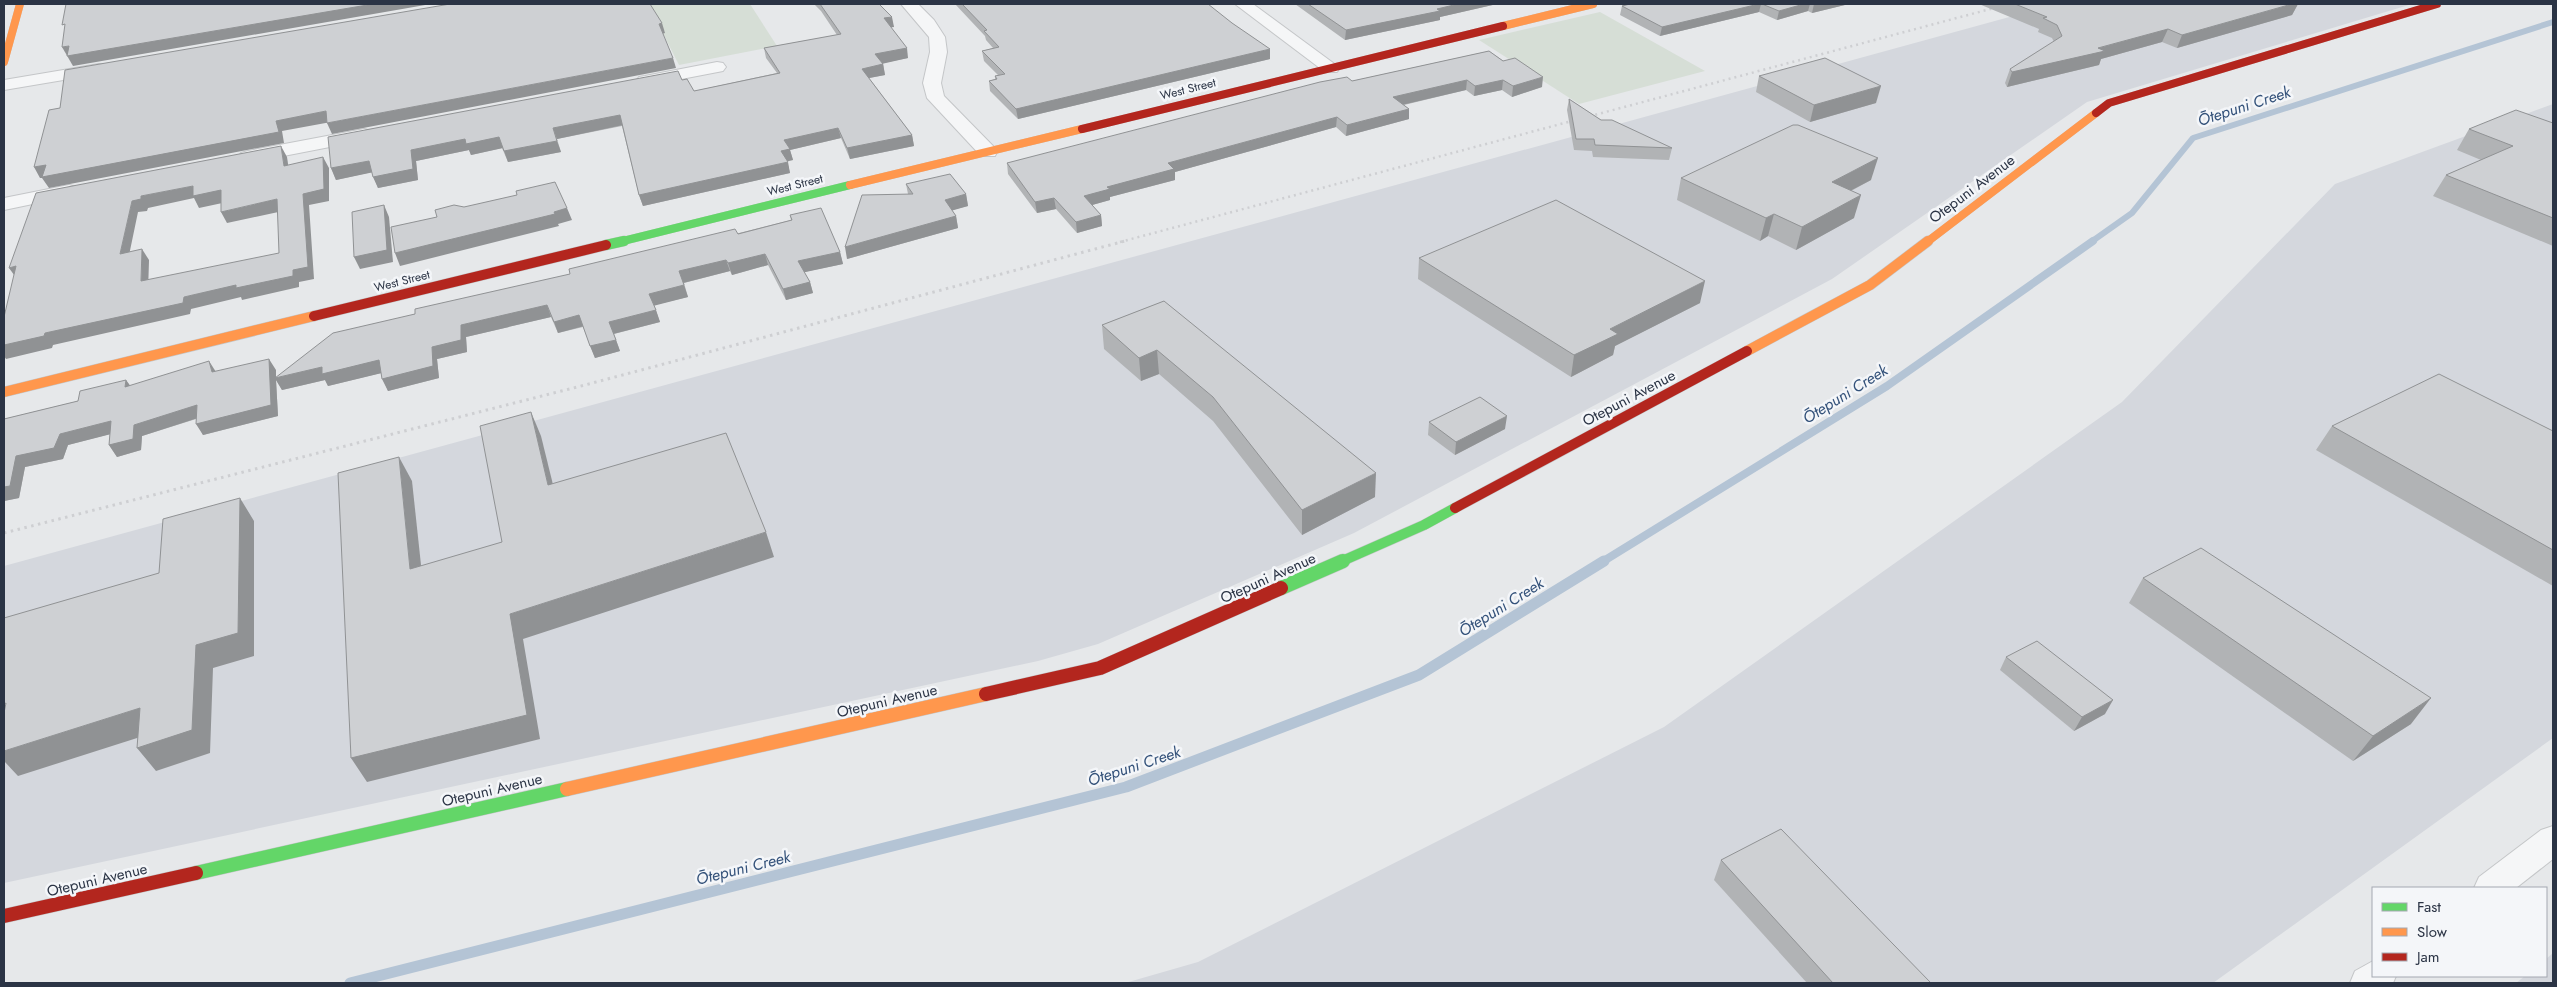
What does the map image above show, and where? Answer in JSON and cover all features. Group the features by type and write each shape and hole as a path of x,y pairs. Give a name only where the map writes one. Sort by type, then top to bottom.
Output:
{"street":[{"path":"4,62 20,4"},
{"path":"909,4 936,36 938,50 931,90 936,98 988,152"},
{"path":"1243,4 1331,68"},
{"name":"West Street","path":"4,392 1592,4"},
{"name":"Otepuni Avenue","path":"4,916 1100,668 1424,525 1870,285 2108,103 2437,4"},
{"path":"4,85 117,65"},
{"path":"629,84 717,67"},
{"path":"228,161 385,131"},
{"path":"4,204 82,189"},
{"path":"2492,887 2553,840"}],"shaded area":[{"path":"648,4 750,4 777,46 679,65"},
{"path":"2057,4 2412,4 2087,102 1832,279 1354,533 1098,644 1038,661 4,883 4,566"},
{"path":"1600,12 1705,71 1579,104 1479,40"},
{"path":"2553,104 2553,738 2213,983 1125,983 1198,962 1664,727 2122,402 2335,184"},
{"path":"2553,953 2553,983 2516,983 2524,977 2547,977 2547,958"}],"building":[{"path":"66,4 373,4 67,56 69,46 62,47 65,24 62,25"},
{"path":"450,4 650,4 662,23 659,24 673,58 327,123 326,111 276,121 279,132 42,177 46,165 34,167 49,110 60,108 65,70"},
{"path":"820,4 879,4 892,17 884,18 907,48 875,54 883,64 862,69 912,135 847,148 838,128 784,140 790,149 781,151 788,162 639,195 620,115 553,128 557,141 504,151 499,137 466,144 465,139 411,150 413,169 373,177 369,161 331,168 328,137 678,71 682,80 687,79 694,91 780,73 764,48 841,34"},
{"path":"962,4 1208,4 1270,49 1016,109 989,81 997,79 995,76 1005,74 982,51 999,47 984,31 987,30"},
{"path":"1308,4 1458,4 1437,9 1440,11 1346,30"},
{"path":"1630,4 1759,4 1662,27 1622,6"},
{"path":"1762,4 1804,4 1779,11"},
{"path":"2015,4 2292,4 2182,35 2168,29 2098,48 2105,51 2012,72 2010,69 2062,36 2057,25 2043,18 2047,17"},
{"path":"1489,51 1503,61 1515,58 1543,77 1513,86 1503,80 1475,86 1467,80 1393,97 1409,109 1347,125 1337,117 1168,163 1174,169 1107,187 1110,189 1084,196 1101,215 1076,222 1054,198 1035,202 1007,163 1320,82 1347,77 1352,81"},
{"path":"1825,58 1881,86 1814,105 1759,76"},
{"path":"1569,99 1601,120 1612,120 1672,148 1595,145 1594,139 1576,139"},
{"path":"2516,110 2553,123 2553,218 2446,175 2513,146 2469,129"},
{"path":"1793,125 1798,125 1878,158 1832,182 1861,195 1802,227 1774,214 1766,218 1681,178"},
{"path":"281,146 284,166 323,157 324,189 303,194 308,267 293,270 293,276 236,288 236,285 184,297 183,303 45,333 44,336 4,345 4,317 16,266 9,268 36,193","holes":["193,186 193,196 221,190 221,212 277,199 279,253 141,281 142,249 120,254 132,201 141,199 141,196"]},
{"path":"950,174 966,194 945,200 956,216 845,247 862,195 913,194 906,184"},
{"path":"555,182 567,208 554,212 555,214 395,253 391,227 437,217 435,210 454,205 464,207 517,195 516,191"},
{"path":"1556,200 1705,281 1610,329 1618,334 1574,355 1419,258"},
{"path":"384,205 387,250 354,257 352,212"},
{"path":"821,208 840,252 798,261 810,282 783,289 765,254 728,263 726,260 679,271 684,285 649,294 656,310 609,322 616,340 590,346 579,315 554,322 547,305 461,325 461,340 432,347 433,366 382,379 379,360 322,374 322,367 275,378 333,333 415,314 415,309 570,274 569,269 735,229 738,234 792,220 790,215"},
{"path":"1164,301 1376,473 1302,510 1213,397 1157,350 1139,358 1102,325"},
{"path":"269,359 271,405 196,424 197,405 134,425 133,439 109,445 111,421 60,434 54,448 16,456 10,486 4,487 4,419 78,401 80,391 126,380 125,387 209,361 212,372"},
{"path":"2439,374 2553,431 2553,550 2332,426"},
{"path":"1480,397 1507,416 1456,442 1429,422"},
{"path":"531,412 548,485 726,433 766,532 510,614 527,715 351,758 338,473 399,457 410,569 502,542 480,426"},
{"path":"240,498 238,633 196,645 192,730 137,748 140,708 4,751 4,713 6,703 4,704 4,618 159,573 163,519"},
{"path":"2201,548 2431,698 2373,736 2143,578"},
{"path":"2037,641 2113,700 2082,717 2006,657"},
{"path":"1781,829 1931,983 1833,983 1721,860"}],"waterway":[{"name":"Ōtepuni Creek","path":"2091,242 2132,213 2193,138 2553,22"},
{"name":"Ōtepuni Creek","path":"1602,562 1887,386 2093,241"},
{"name":"Ōtepuni Creek","path":"350,983 1126,787 1419,675 1604,561"}],"railway":[{"path":"1120,242 2009,4"},
{"path":"4,533 585,385 1125,241"}],"traffic: fast":[{"path":"606,245 850,185"},
{"path":"1281,588 1424,525 1455,508"},
{"path":"196,873 567,789"}],"traffic: slow":[{"path":"4,62 20,4"},
{"path":"1503,26 1593,4"},
{"path":"1747,351 1870,285 2096,113"},
{"path":"850,185 1082,129"},
{"path":"4,392 314,316"},
{"path":"567,789 986,694"}],"traffic: jam":[{"path":"2096,113 2109,103 2437,4"},
{"path":"1082,129 1503,26"},
{"path":"314,316 606,245"},
{"path":"1455,508 1747,351"},
{"path":"986,694 1100,668 1281,588"},
{"path":"4,916 196,873"}]}
